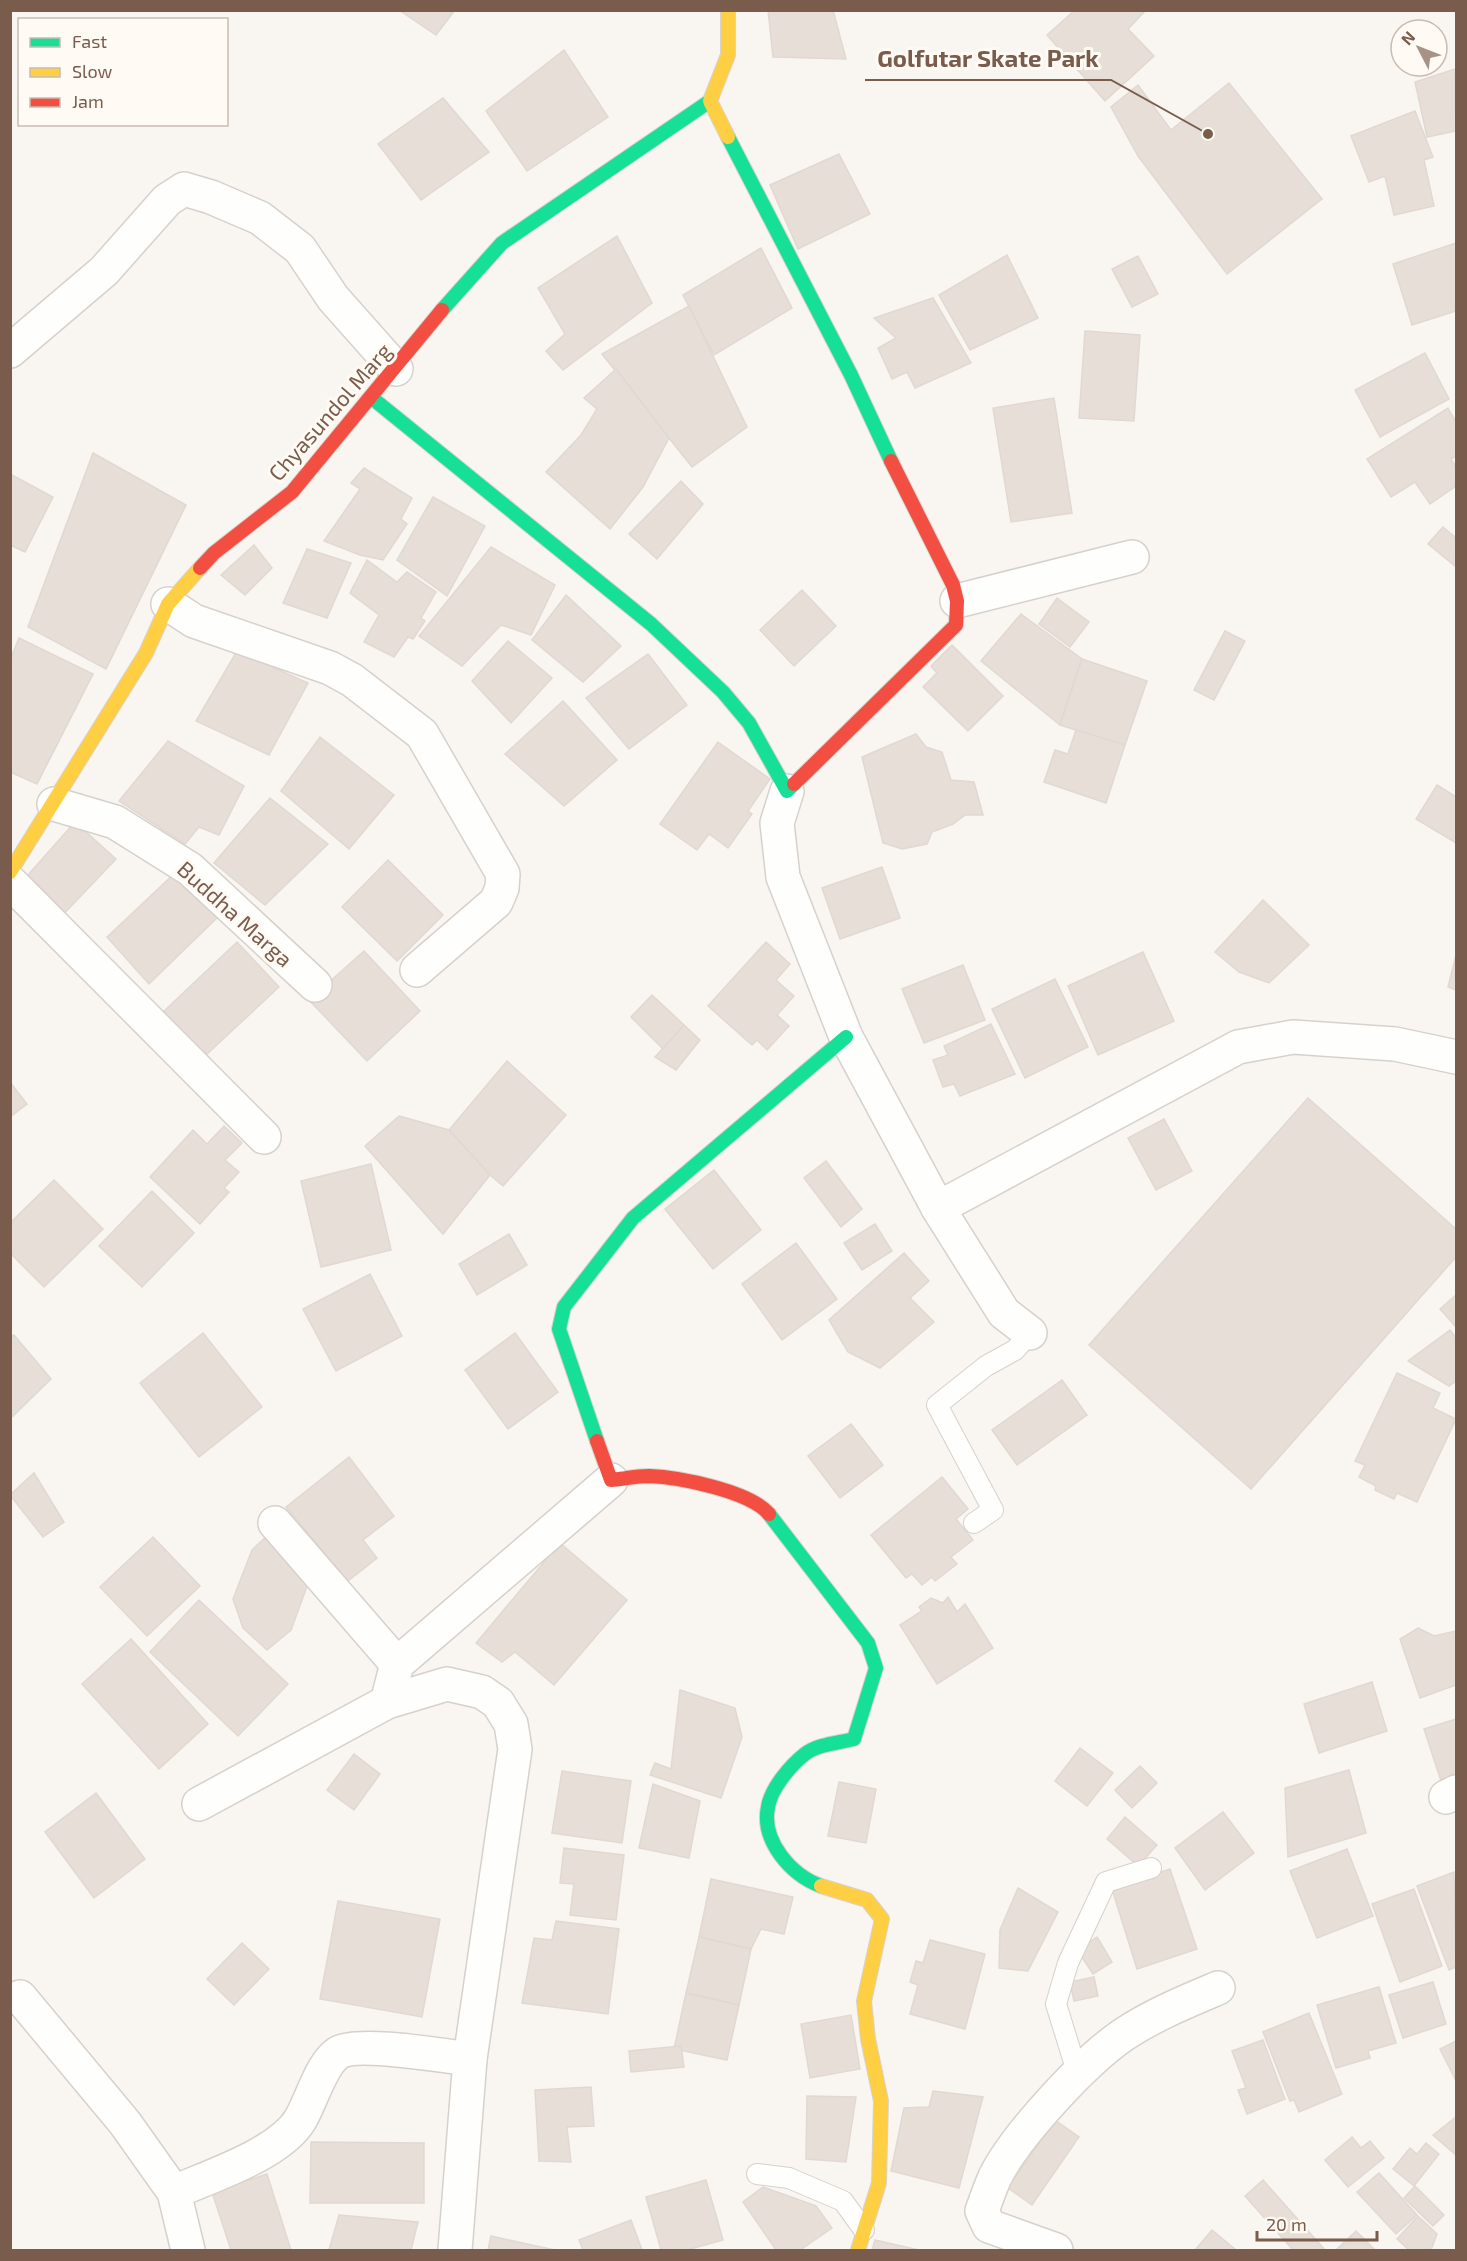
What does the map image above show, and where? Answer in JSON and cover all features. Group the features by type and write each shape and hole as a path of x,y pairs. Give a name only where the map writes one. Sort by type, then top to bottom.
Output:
{"street":[{"path":"728,10 728,55 710,100 851,375 901,483 953,585 957,601 956,625 787,790 777,823 783,878 846,1037 938,1208 1004,1313 1030,1333"},
{"name":"Chyasundol Marg","path":"10,872 146,653 168,604 214,553 292,492 396,369 466,281 502,243 710,100"},
{"path":"10,351 104,271 167,200 184,189 211,197 260,218 300,249 333,298 396,369"},
{"path":"372,398 651,624 699,669 749,723 787,790"},
{"path":"957,601 1132,557"},
{"path":"168,604 194,621 330,668 352,680 422,734 503,874 502,888 496,902 417,970"},
{"name":"Buddha Marga","path":"54,804 115,822 190,869 315,986"},
{"path":"10,882 264,1137"},
{"path":"611,1480 559,1329 564,1306 633,1218 846,1037"},
{"path":"938,1208 1238,1047 1293,1037 1395,1044 1456,1057"},
{"path":"387,1702 397,1664 611,1480 648,1476 695,1484 743,1498 766,1510 788,1535 868,1642 876,1668 854,1739 807,1753 778,1785 767,1808 780,1856 802,1877 861,1897 877,1906 882,1918 864,2001 868,2038 881,2101 879,2183 858,2250"},
{"path":"275,1523 397,1664"},
{"path":"199,1804 387,1702 447,1684 482,1692 498,1703 511,1724 515,1749 470,2059 455,2250"},
{"path":"1056,2250 989,2226 982,2211 996,2176 1036,2119 1078,2075 1122,2036 1164,2011 1218,1988"},
{"path":"20,1997 125,2123 174,2192 188,2250"},
{"path":"174,2192 262,2154 299,2122 327,2067 338,2053 359,2047 470,2059"}],"lane":[{"path":"974,1523 993,1510 937,1405 986,1366 1015,1350 1030,1333"},
{"path":"1078,2075 1056,2004 1068,1963 1106,1882 1151,1868"},
{"path":"757,2174 789,2178 843,2201 864,2230"}],"building":[{"path":"399,10 455,10 436,35"},
{"path":"768,10 833,10 846,59 773,57"},
{"path":"1075,10 1146,10 1128,29 1154,56 1105,101 1047,35"},
{"path":"564,50 608,117 527,171 486,111"},
{"path":"1455,69 1456,131 1427,137 1415,82 1427,78 1449,78 1449,71"},
{"path":"1229,83 1322,199 1227,274 1138,156 1111,107 1138,85 1171,130"},
{"path":"443,98 489,152 421,200 378,144"},
{"path":"1415,111 1433,157 1424,160 1434,206 1394,215 1385,176 1369,182 1351,136"},
{"path":"839,154 870,214 798,249 770,185"},
{"path":"617,236 652,303 563,370 546,351 565,334 538,288"},
{"path":"1456,243 1456,311 1412,325 1393,264"},
{"path":"761,248 792,308 714,355 683,295"},
{"path":"1007,255 1038,318 970,350 939,295"},
{"path":"1138,256 1158,294 1132,307 1112,269"},
{"path":"933,298 971,363 915,388 907,372 892,379 878,348 896,338 874,318"},
{"path":"689,306 747,427 692,467 602,354"},
{"path":"1085,331 1140,335 1134,421 1079,418"},
{"path":"1425,353 1449,399 1380,437 1355,390"},
{"path":"616,369 669,438 643,487 610,529 546,472 581,435 597,409 584,398"},
{"path":"1054,398 1072,513 1011,522 993,408"},
{"path":"1448,408 1456,422 1456,456 1451,459 1456,467 1456,486 1430,504 1415,482 1391,497 1367,459"},
{"path":"93,453 186,505 106,669 28,627"},
{"path":"364,468 412,498 401,519 407,524 383,560 360,555 324,541 360,489 351,483"},
{"path":"10,474 53,497 25,552 10,545"},
{"path":"681,481 703,504 657,559 629,534"},
{"path":"433,497 485,526 447,596 397,560"},
{"path":"1443,527 1456,538 1456,567 1428,544"},
{"path":"254,545 272,568 245,595 221,575"},
{"path":"491,547 555,585 531,635 501,625 462,666 419,636"},
{"path":"307,549 351,563 327,618 283,603"},
{"path":"367,560 397,582 407,572 436,592 421,618 425,621 413,639 408,637 394,657 364,642 379,615 350,593"},
{"path":"802,590 836,626 794,666 760,630"},
{"path":"566,595 621,646 583,682 532,640"},
{"path":"1057,598 1089,622 1070,647 1039,624"},
{"path":"1021,614 1082,659 1060,725 981,661"},
{"path":"1225,631 1245,641 1214,700 1194,690"},
{"path":"19,638 93,674 37,784 10,772 10,660"},
{"path":"508,641 552,678 511,723 472,681"},
{"path":"952,645 1003,696 968,731 923,687 937,673 931,666"},
{"path":"237,651 308,683 269,755 196,721"},
{"path":"648,654 687,705 629,749 586,698"},
{"path":"1082,659 1147,681 1125,745 1060,725"},
{"path":"563,701 617,760 564,806 505,754"},
{"path":"1076,730 1125,745 1106,803 1044,782 1055,750 1068,754"},
{"path":"916,734 926,747 942,752 951,780 974,782 983,815 965,815 953,824 932,832 927,844 902,849 883,843 862,757"},
{"path":"320,737 394,795 349,849 281,791"},
{"path":"168,741 244,786 219,835 199,827 185,844 119,801"},
{"path":"718,742 770,779 748,811 752,814 728,848 709,834 697,850 660,824"},
{"path":"1437,785 1456,797 1456,843 1416,819"},
{"path":"270,798 328,844 265,905 214,863"},
{"path":"75,822 116,859 55,923 19,885"},
{"path":"388,860 443,915 397,961 342,907"},
{"path":"882,867 900,918 840,939 822,888"},
{"path":"176,872 222,913 149,984 107,937"},
{"path":"1263,900 1309,945 1269,983 1239,972 1215,952"},
{"path":"237,942 279,987 205,1056 163,1012"},
{"path":"766,942 790,964 776,980 794,996 777,1015 789,1026 767,1050 757,1040 752,1045 708,1006"},
{"path":"364,951 420,1011 367,1061 309,1000"},
{"path":"1143,952 1174,1021 1098,1055 1068,986"},
{"path":"1456,955 1456,990 1448,987"},
{"path":"963,965 985,1020 924,1043 902,989"},
{"path":"1055,979 1088,1047 1025,1078 992,1009"},
{"path":"652,995 684,1025 663,1049 631,1017"},
{"path":"991,1024 1015,1074 960,1096 954,1084 943,1087 933,1060 948,1055 944,1046"},
{"path":"684,1025 700,1040 676,1070 655,1057"},
{"path":"507,1061 566,1115 503,1186 449,1130"},
{"path":"10,1082 27,1104 10,1117"},
{"path":"1308,1098 1456,1229 1456,1257 1251,1489 1089,1345"},
{"path":"399,1116 449,1130 490,1175 443,1234 365,1146"},
{"path":"1164,1119 1192,1171 1156,1190 1128,1138"},
{"path":"224,1126 242,1143 225,1160 239,1172 224,1188 229,1192 200,1224 150,1177 193,1130 207,1144"},
{"path":"826,1161 862,1209 841,1227 804,1178"},
{"path":"371,1164 391,1250 321,1267 301,1181"},
{"path":"714,1170 761,1230 713,1269 665,1209"},
{"path":"54,1180 103,1229 44,1287 10,1253 10,1223"},
{"path":"152,1191 194,1233 142,1287 99,1246"},
{"path":"875,1224 892,1251 862,1270 844,1243"},
{"path":"509,1234 527,1265 477,1295 459,1264"},
{"path":"796,1243 837,1299 782,1340 742,1284"},
{"path":"904,1253 929,1281 910,1298 934,1322 880,1368 848,1352 829,1320"},
{"path":"370,1274 402,1336 336,1371 303,1309"},
{"path":"1456,1295 1456,1327 1440,1309"},
{"path":"1450,1330 1456,1338 1456,1381 1449,1386 1408,1361"},
{"path":"203,1333 262,1407 199,1457 140,1383"},
{"path":"515,1333 558,1392 508,1429 465,1370"},
{"path":"14,1335 51,1379 10,1419 10,1337"},
{"path":"1397,1373 1440,1393 1433,1408 1456,1419 1417,1502 1397,1493 1394,1499 1375,1490 1376,1486 1359,1477 1365,1465 1355,1461"},
{"path":"1062,1380 1087,1415 1017,1465 992,1430"},
{"path":"851,1424 883,1465 840,1498 808,1456"},
{"path":"349,1457 394,1516 363,1540 377,1558 348,1581 286,1507"},
{"path":"34,1473 64,1522 43,1537 10,1495"},
{"path":"942,1477 968,1509 956,1519 973,1540 951,1557 957,1564 935,1581 932,1577 922,1585 912,1574 906,1578 871,1535"},
{"path":"268,1535 309,1581 291,1630 267,1650 243,1628 233,1599 252,1550"},
{"path":"153,1537 200,1586 147,1636 100,1587"},
{"path":"560,1543 627,1600 554,1685 515,1652 502,1662 476,1643"},
{"path":"948,1597 957,1612 965,1604 993,1648 937,1684 900,1625 922,1611 919,1607 931,1598 943,1603"},
{"path":"199,1600 288,1684 238,1736 150,1652"},
{"path":"1418,1628 1434,1636 1456,1631 1456,1685 1420,1698 1400,1639"},
{"path":"131,1639 208,1724 159,1769 82,1684"},
{"path":"1372,1682 1387,1731 1319,1753 1304,1704"},
{"path":"680,1690 735,1708 742,1737 721,1798 650,1775 655,1763 671,1769"},
{"path":"1456,1719 1456,1779 1442,1784 1424,1729"},
{"path":"1080,1748 1113,1773 1087,1806 1055,1781"},
{"path":"354,1754 380,1774 354,1810 327,1790"},
{"path":"1140,1766 1157,1783 1132,1808 1115,1790"},
{"path":"1349,1770 1366,1833 1288,1857 1285,1788"},
{"path":"562,1771 631,1781 622,1843 552,1833"},
{"path":"839,1782 876,1789 866,1843 828,1836"},
{"path":"653,1784 700,1801 689,1858 639,1848"},
{"path":"96,1793 145,1859 94,1898 45,1832"},
{"path":"1223,1812 1254,1853 1205,1890 1175,1848"},
{"path":"1125,1817 1157,1845 1138,1866 1107,1839"},
{"path":"564,1848 624,1855 616,1920 570,1915 574,1884 560,1883"},
{"path":"1347,1849 1373,1916 1317,1938 1290,1871"},
{"path":"1170,1869 1197,1949 1137,1969 1112,1889"},
{"path":"1454,1872 1456,1967 1449,1970 1417,1886"},
{"path":"711,1879 793,1897 784,1934 761,1929 751,1949 699,1937"},
{"path":"1018,1888 1058,1912 1028,1971 999,1968 1000,1930"},
{"path":"1414,1889 1442,1966 1400,1982 1372,1904"},
{"path":"338,1901 440,1919 422,2017 320,1999"},
{"path":"556,1921 619,1929 608,2014 522,2003 534,1938 552,1940"},
{"path":"699,1937 751,1949 739,2005 686,1993"},
{"path":"1097,1937 1112,1962 1093,1974 1077,1950"},
{"path":"930,1940 985,1954 965,2029 910,2014 918,1985 910,1982 916,1961 923,1963"},
{"path":"242,1943 269,1969 234,2005 207,1979"},
{"path":"1094,1977 1098,1996 1074,2001 1070,1982"},
{"path":"1433,1982 1446,2024 1403,2038 1389,1995"},
{"path":"1379,1987 1396,2043 1368,2051 1370,2058 1336,2068 1317,2005"},
{"path":"686,1993 739,2005 727,2060 674,2049"},
{"path":"1309,2013 1342,2094 1299,2112 1294,2100 1290,2101 1263,2032"},
{"path":"851,2015 860,2069 810,2078 801,2024"},
{"path":"1263,2040 1285,2099 1247,2114 1238,2090 1246,2088 1232,2051"},
{"path":"1456,2041 1456,2081 1440,2049"},
{"path":"681,2046 684,2067 631,2072 629,2051"},
{"path":"591,2087 594,2126 567,2127 571,2162 539,2161 535,2090"},
{"path":"933,2091 983,2097 959,2188 891,2171 904,2108 929,2107"},
{"path":"807,2096 856,2097 846,2162 806,2159"},
{"path":"1456,2117 1456,2155 1433,2135"},
{"path":"1055,2120 1079,2137 1032,2205 1008,2188"},
{"path":"1352,2137 1361,2148 1370,2141 1384,2158 1348,2187 1325,2160"},
{"path":"311,2142 424,2143 424,2203 310,2203"},
{"path":"1426,2143 1439,2154 1414,2186 1393,2169 1410,2148 1417,2154"},
{"path":"1379,2173 1417,2215 1396,2234 1357,2192"},
{"path":"267,2174 291,2250 231,2250 212,2192"},
{"path":"706,2180 723,2240 687,2250 661,2250 646,2197"},
{"path":"1263,2180 1325,2250 1293,2250 1245,2196"},
{"path":"1415,2186 1444,2215 1433,2226 1404,2198"},
{"path":"763,2187 816,2206 832,2228 800,2250 776,2250 743,2202"},
{"path":"339,2215 418,2222 411,2250 329,2250"},
{"path":"1418,2216 1437,2234 1431,2250 1409,2250 1397,2239"},
{"path":"631,2220 642,2250 583,2250 579,2240"},
{"path":"1212,2230 1236,2250 1195,2250"},
{"path":"1356,2231 1375,2250 1336,2250"},
{"path":"491,2236 555,2250 488,2250"},
{"path":"875,2240 919,2250 872,2250"}],"traffic: fast":[{"path":"442,310 502,243 710,101"},
{"path":"728,137 851,375 891,461"},
{"path":"372,398 651,624 723,692 749,723 787,791 794,784"},
{"path":"597,1441 559,1329 564,1307 633,1218 846,1037"},
{"path":"769,1514 868,1643 876,1668 854,1739 822,1746 805,1754 782,1777 773,1792 768,1807 769,1832 781,1855 799,1874 821,1886"}],"traffic: slow":[{"path":"728,10 728,55 710,101 728,137"},
{"path":"10,872 146,653 168,604 200,568"},
{"path":"821,1886 867,1900 882,1919 864,2001 868,2039 881,2101 879,2183 858,2250"}],"traffic: jam":[{"path":"200,568 214,553 292,492 442,310"},
{"path":"794,784 956,625 957,601 953,585 891,461"},
{"path":"597,1441 611,1480 649,1476 695,1482 746,1498 769,1514"}],"place":[{"name":"Golfutar Skate Park","path":"1208,134"}]}
